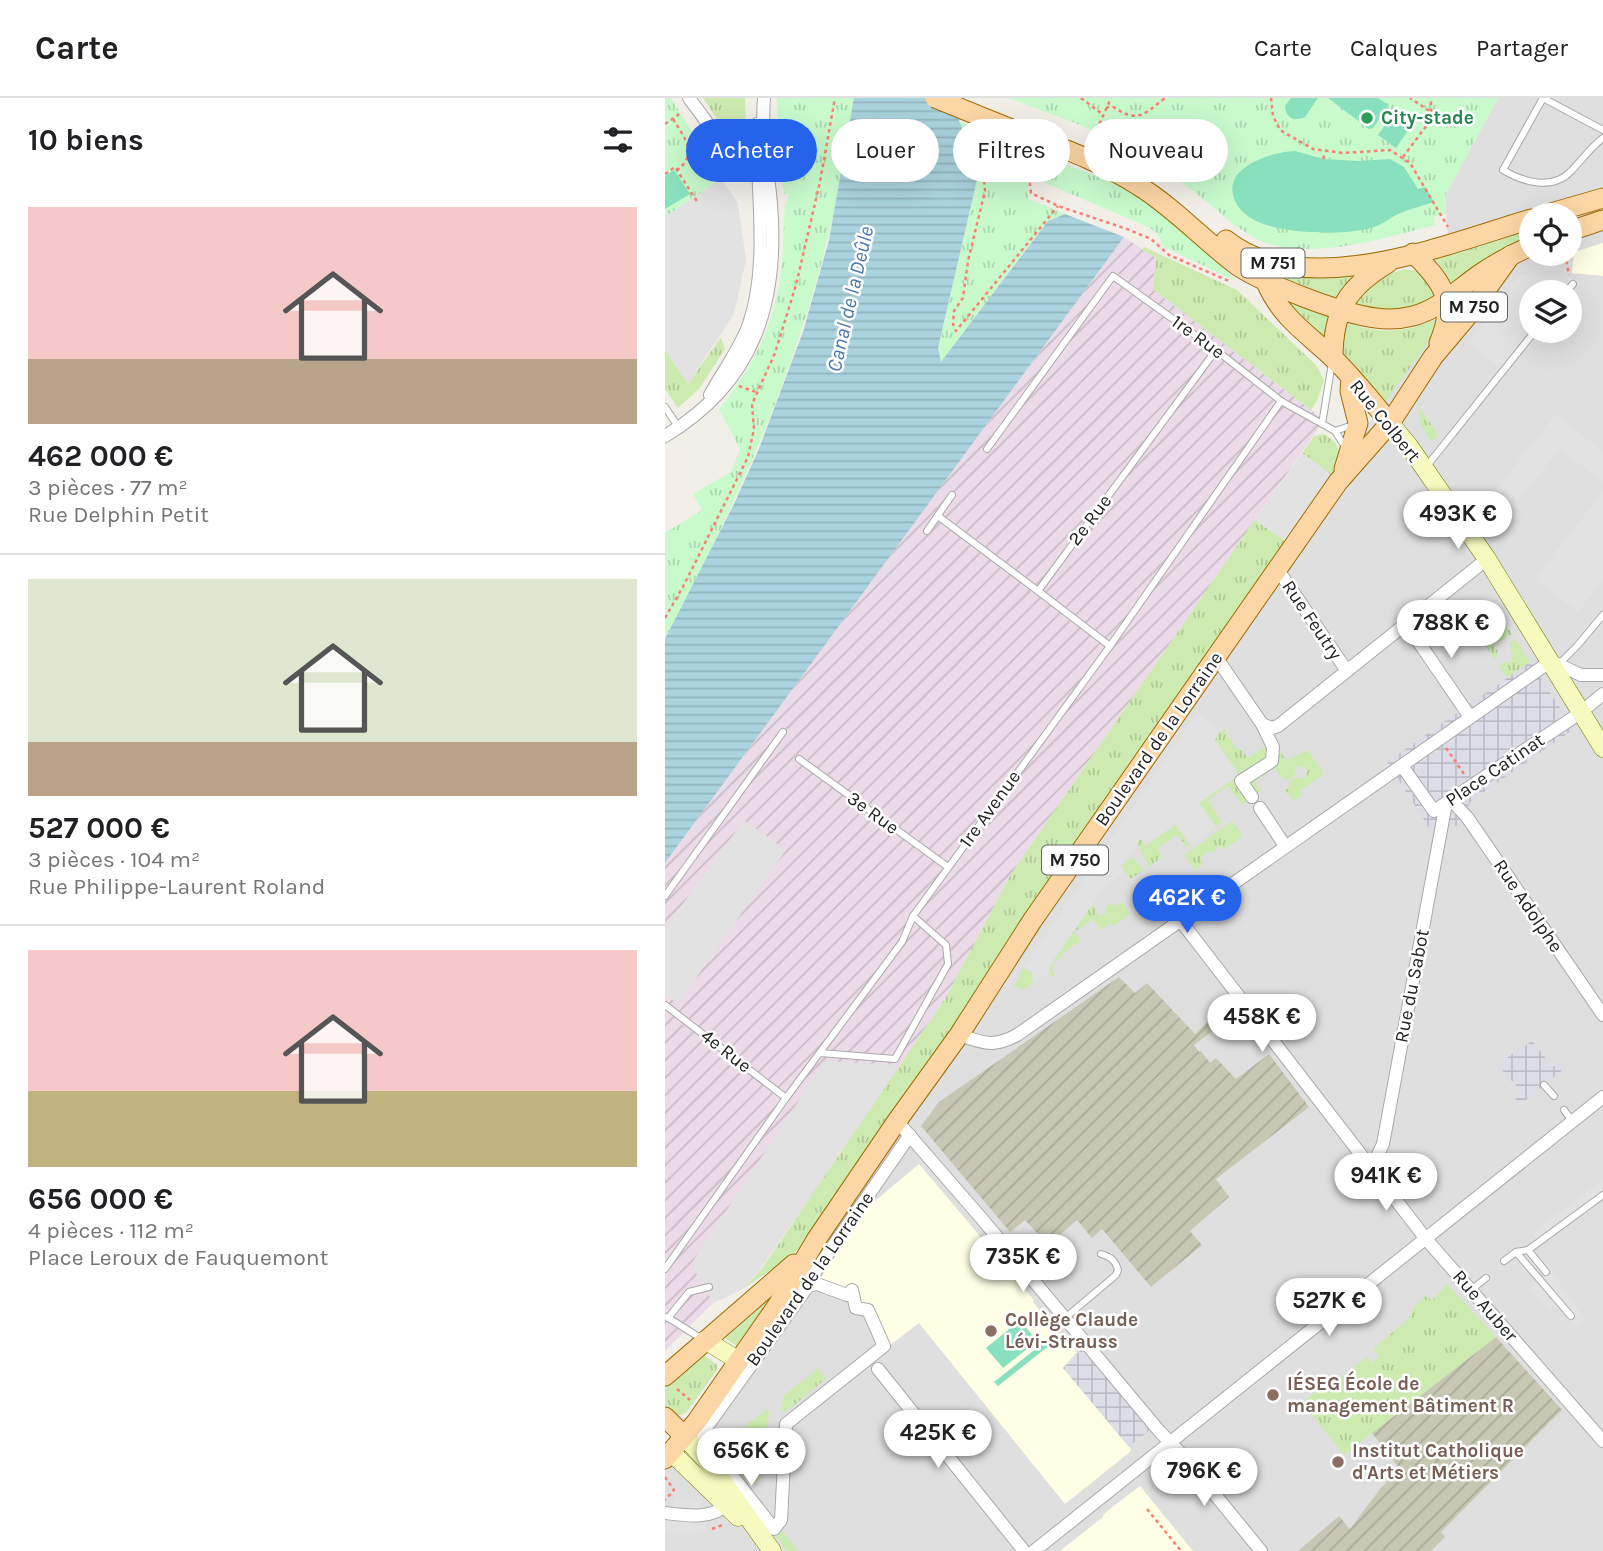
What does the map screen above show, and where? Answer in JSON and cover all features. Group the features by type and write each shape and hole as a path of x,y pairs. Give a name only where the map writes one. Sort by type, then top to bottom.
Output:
{"main road":[{"name":"M 751","path":"935,98 1002,119"},
{"name":"M 751","path":"967,98 1003,119"},
{"name":"M 751","path":"1070,153 1140,186 1184,219 1225,255 1266,282 1364,316 1389,319 1415,315 1446,300 1479,274 1511,255"},
{"name":"M 751","path":"1154,182 1231,244 1255,258 1279,264 1326,268 1405,255"},
{"path":"1582,204 1603,198"},
{"path":"1582,227 1603,220"},
{"path":"1333,358 1335,328 1341,309 1361,281 1405,255 1519,222"},
{"path":"1511,255 1519,251"},
{"path":"1405,255 1439,281 1446,300"},
{"name":"Boulevard de la Lorraine","path":"670,1381 705,1340 786,1273 816,1240 904,1128 1032,921 1338,482 1389,423 1433,356 1465,319 1511,255"},
{"name":"Rue Colbert","path":"1266,282 1283,313 1333,358 1389,423"},
{"name":"Boulevard de la Lorraine","path":"1433,356 1446,324 1446,300"},
{"name":"Boulevard de la Lorraine","path":"1338,482 1350,456 1358,423 1350,391 1351,379"},
{"name":"Boulevard de la Lorraine","path":"684,1436 706,1417 816,1240"},
{"path":"665,1417 684,1436"},
{"name":"M 750","path":"667,1453 684,1436"}],"street":[{"path":"757,98 759,119"},
{"path":"763,119 764,98"},
{"path":"692,101 705,119"},
{"path":"665,436 704,408 723,388 747,355 759,327 768,296 772,230 765,182"},
{"name":"Rue Colbert","path":"1389,423 1425,468 1487,559 1555,663 1580,713 1603,748"},
{"path":"1262,724 1272,728 1278,726 1487,559"},
{"name":"Rue Feutry","path":"1278,570 1347,671"},
{"path":"1405,622 1470,717"},
{"path":"1216,657 1262,724 1273,747 1272,761 1241,781 1285,846"},
{"path":"960,1035 993,1044 1025,1036 1180,920 1285,846 1470,717 1555,663 1581,675 1603,676"},
{"name":"Place Catinat","path":"1402,766 1434,811 1580,713 1603,694"},
{"name":"Rue Adolphe","path":"1449,801 1467,817 1603,1015"},
{"name":"Rue du Sabot","path":"1372,1167 1383,1144 1449,801"},
{"name":"Rue Auber","path":"1180,920 1426,1239 1603,1441"},
{"path":"1034,1551 1603,1097"},
{"path":"904,1128 1261,1551"},
{"name":"Boulevard de la Lorraine","path":"706,1417 776,1329 904,1128"},
{"path":"817,1284 847,1296 852,1290 856,1308 868,1310 884,1346 786,1424 781,1520 774,1529 729,1469 703,1438 705,1428 809,1286 817,1284"},
{"name":"Boulevard de la Lorraine","path":"705,1340 739,1361"},
{"path":"878,1369 1024,1551"},
{"path":"684,1436 708,1462 769,1547"},
{"path":"667,1453 769,1547"},
{"path":"665,1513 705,1514 721,1510 726,1505"}],"lane":[{"path":"1603,130 1543,98 1503,170 1520,180 1545,184 1569,174 1603,138"},
{"name":"1re Rue","path":"987,449 1112,276 1216,350 1281,401"},
{"path":"1425,468 1525,343"},
{"name":"2e Rue","path":"1038,590 1216,350"},
{"path":"1322,424 1333,358"},
{"path":"1281,401 1335,431 1350,456"},
{"name":"1re Avenue","path":"665,1269 786,1098 902,942 913,916 1110,646 1281,401"},
{"path":"665,407 679,428"},
{"path":"1335,431 1358,423"},
{"path":"927,531 952,495"},
{"path":"938,516 1110,646"},
{"path":"1555,663 1577,646 1603,615"},
{"path":"665,896 783,732"},
{"name":"3e Rue","path":"799,759 948,867"},
{"path":"820,1053 895,1059 948,964 946,945 913,916"},
{"name":"4e Rue","path":"665,1005 786,1098"},
{"path":"1544,1085 1554,1096"},
{"path":"1564,1110 1573,1122"},
{"path":"1504,1261 1516,1252 1528,1250 1603,1195"},
{"path":"1528,1250 1546,1272"},
{"path":"1516,1252 1571,1315"},
{"path":"1065,1318 1116,1275 1117,1264 1112,1258 1101,1254"},
{"path":"1471,1290 1486,1278"},
{"path":"705,1340 666,1317 689,1292 709,1287"}],"path":[{"path":"665,618 748,457 754,429 752,404 775,353 796,285 820,182 835,98"},
{"path":"1081,98 1103,114"},
{"path":"1101,119 1111,98"},
{"path":"1106,108 1112,106 1136,118 1165,98"},
{"path":"1271,98 1273,116 1280,130 1313,149 1325,152 1390,150 1403,157 1410,163 1445,218 1449,229"},
{"path":"1410,98 1431,112"},
{"path":"1403,157 1430,121 1431,98"},
{"path":"665,124 692,101"},
{"path":"673,119 688,144 689,152 683,165 677,170"},
{"path":"1323,159 1325,152"},
{"path":"665,174 675,167 698,203"},
{"path":"984,182 985,191 968,261 963,298 954,311 953,324 956,331 1058,206"},
{"path":"1030,182 1031,193 1058,206 1151,239 1169,255 1240,286"},
{"path":"1440,738 1472,786"},
{"path":"670,1381 706,1417"},
{"path":"665,1478 674,1490 665,1500"},
{"path":"1147,1509 1181,1551"},
{"path":"712,1529 725,1525"}],"shaded area":[{"path":"1498,98 1603,98 1603,1551 665,1551 665,1449 1452,302 1445,196"},
{"path":"717,182 723,182 738,203 746,260 734,314 688,384 665,349 665,217"},
{"path":"1124,237 1156,258 1153,289 1324,420 1011,874 945,999 794,1221 742,1289 713,1303 665,1351 665,863"},
{"path":"1603,243 1603,276 1572,273 1573,266 1582,266 1582,250"},
{"path":"1521,274 1583,280 1519,280 1519,343 1533,343 1508,374 1468,343"},
{"path":"1556,414 1603,452 1603,482 1560,449 1508,513 1490,497"},
{"path":"1302,453 1331,475 1284,540 1255,520"},
{"path":"1603,492 1603,581 1578,612 1534,579"},
{"path":"1530,662 1574,729 1471,801 1460,825 1431,831 1387,762"},
{"path":"1197,713 1214,725 1219,733 1215,740 1239,775 1199,803 1216,827 1190,845 1171,817 1175,825 1146,845 1140,838 1121,866 1125,872 1104,887 1050,965 1049,972 1033,983 1032,972 1023,968"},
{"path":"744,820 786,850 678,1004 665,994 665,928"},
{"path":"1119,977 1135,993 1147,983 1195,1034 1228,1002 1236,1013 1194,1045 1199,1052 1201,1051 1210,1063 1216,1058 1236,1079 1269,1054 1309,1107 1216,1179 1229,1197 1190,1231 1202,1245 1151,1287 1102,1229 1092,1238 1077,1220 1048,1245 1025,1220 1010,1232 921,1126 939,1102"},
{"path":"1532,1041 1553,1067 1560,1063 1565,1068 1521,1104 1515,1099 1522,1092 1499,1067 1499,1063"},
{"path":"825,1061 900,1065 760,1270 743,1289 713,1303 691,1264"},
{"name":"Collège Claude Lévi-Strauss","path":"919,1164 1034,1300 1063,1339 1077,1352 1063,1368 1131,1449 1065,1504 919,1323 885,1349 868,1310 856,1309 852,1291 817,1284 868,1207"},
{"path":"1603,1180 1603,1192 1537,1241 1532,1233"},
{"path":"1550,1270 1586,1320 1576,1327 1557,1305 1550,1311 1529,1288"},
{"path":"1496,1337 1562,1410 1441,1532 1445,1537 1431,1551 1298,1551 1339,1516 1350,1529 1380,1489 1400,1469 1372,1433"},
{"path":"1083,1348 1151,1429 1129,1447 1063,1368"},
{"path":"1140,1486 1193,1551 1060,1551 1111,1508"},
{"path":"674,1498 699,1500 706,1532 665,1534 665,1511 673,1506"}],"green space":[{"path":"665,98 671,98 686,122 686,182 717,182 665,217"},
{"path":"703,98 745,98 746,119 717,119"},
{"path":"777,98 854,98 851,119 831,119 831,182 840,182 808,310 785,377 730,509 665,639 665,533 702,510 693,494 731,472 740,449 719,409 751,364 772,314 780,278 785,202 788,201 782,182 817,182 817,119 778,119"},
{"path":"1008,98 1498,98 1445,196 1446,214 1434,217 1435,225 1360,244 1321,249 1282,247 1259,240 1239,228 1182,182 1228,182 1228,119 1084,119 1084,127 1070,119"},
{"path":"1291,98 1318,98 1305,117 1297,119 1291,118 1286,110 1285,106"},
{"name":"City-stade","path":"1328,98 1378,98 1387,104 1387,108 1373,128 1369,129"},
{"path":"1395,111 1413,123 1396,148 1378,135"},
{"path":"1295,151 1323,159 1390,159 1404,167 1418,189 1425,187 1434,202 1402,212 1374,227 1343,232 1291,230 1268,226 1248,216 1235,201 1232,189 1235,179 1241,171 1262,158"},
{"path":"1070,166 1084,171 1084,182 1110,182 1125,188 1177,225 1238,282 1164,247 1157,233 1043,182 1070,182"},
{"path":"674,170 690,194 665,209 665,176"},
{"path":"977,182 1028,182 1029,199 1065,214 1048,221 941,363 938,349"},
{"path":"1519,231 1519,242 1453,282 1449,280 1436,257"},
{"path":"1144,247 1237,290 1316,365 1324,380 1311,410 1153,289 1156,258 1142,250"},
{"path":"1364,267 1337,298 1261,270"},
{"path":"1405,269 1418,271 1437,291 1434,299 1394,309 1353,305 1363,292 1376,282"},
{"path":"1287,301 1328,315 1325,338 1323,339"},
{"path":"1439,318 1434,334 1382,407 1343,353 1341,347 1345,322 1370,329 1392,330 1414,327"},
{"path":"721,337 725,349 699,389 678,408 665,389 665,349 688,384"},
{"path":"1419,406 1438,435 1434,440 1430,440 1420,424"},
{"path":"1323,434 1334,442 1339,452 1339,463 1331,475 1302,453 1314,436"},
{"path":"1255,520 1284,540 1283,547 963,1019 807,1241 786,1260 743,1289 761,1270 945,999 1011,874"},
{"path":"1503,621 1512,634 1496,641 1496,661 1480,637"},
{"path":"1515,639 1530,662 1507,678 1499,666 1506,661 1511,662 1513,653 1510,649 1513,649 1509,643"},
{"path":"1227,728 1225,732 1238,750 1241,749 1248,758 1268,745 1270,755 1240,776 1215,740 1215,736"},
{"path":"1272,739 1286,760 1308,750 1324,774 1300,791 1302,795 1293,801 1285,790 1289,788 1289,782 1296,777 1302,779 1306,776 1304,767 1295,769 1295,775 1288,780 1283,779 1274,768 1255,782 1261,791 1255,796 1249,786 1250,782 1272,765"},
{"path":"1237,777 1234,783 1250,799 1242,805 1228,786 1208,800 1222,822 1208,834 1215,827 1199,803"},
{"path":"1167,813 1190,845 1198,841 1187,847 1177,835 1157,849 1162,857 1149,867 1137,843 1141,838 1145,845 1175,825"},
{"path":"1232,821 1243,836 1224,850 1221,846 1212,853 1210,851 1200,858 1203,864 1194,870 1184,855"},
{"path":"1132,857 1144,870 1130,879 1120,866"},
{"path":"1122,902 1130,914 1114,926 1111,923 1101,930 1093,919 1074,932 1080,941 1053,963 1055,966 1051,969 1055,975 1052,977 1048,970 1050,966 1092,905 1097,915 1101,916 1112,903 1117,906"},
{"path":"1023,968 1032,972 1033,983 1023,990 1013,988"},
{"path":"1447,1284 1496,1337 1344,1455 1302,1403 1325,1385 1331,1393 1338,1387 1335,1382 1367,1357 1372,1363 1379,1357 1373,1349 1408,1319 1416,1304 1427,1295 1432,1301"},
{"path":"768,1298 771,1299 738,1347 725,1338 725,1336"},
{"path":"1020,1320 1037,1341 1003,1368 986,1348"},
{"path":"1056,1333 1060,1337 998,1386 994,1382"},
{"path":"703,1354 717,1365 717,1370 686,1413 677,1416 665,1408 665,1383"},
{"path":"818,1368 826,1379 784,1413 783,1396"},
{"path":"767,1409 768,1425 728,1457 720,1446"},
{"path":"758,1446 761,1449 759,1480 751,1486 734,1465"},
{"path":"783,1531 798,1551 787,1551 776,1536"}],"water":[{"name":"Canal de la Deûle","path":"854,98 962,98 959,119 953,119 953,182 977,182 938,348 941,362 1048,221 1065,214 1124,237 665,863 665,639 758,451 803,332 829,240 839,182 939,182 939,119 850,119"}],"place":[{"name":"City-stade","path":"1367,118"},
{"name":"Collège Claude Lévi-Strauss","path":"991,1331"},
{"name":"IÉSEG École de management Bâtiment R","path":"1273,1395"},
{"name":"Institut Catholique d'Arts et Métiers","path":"1338,1462"}]}
